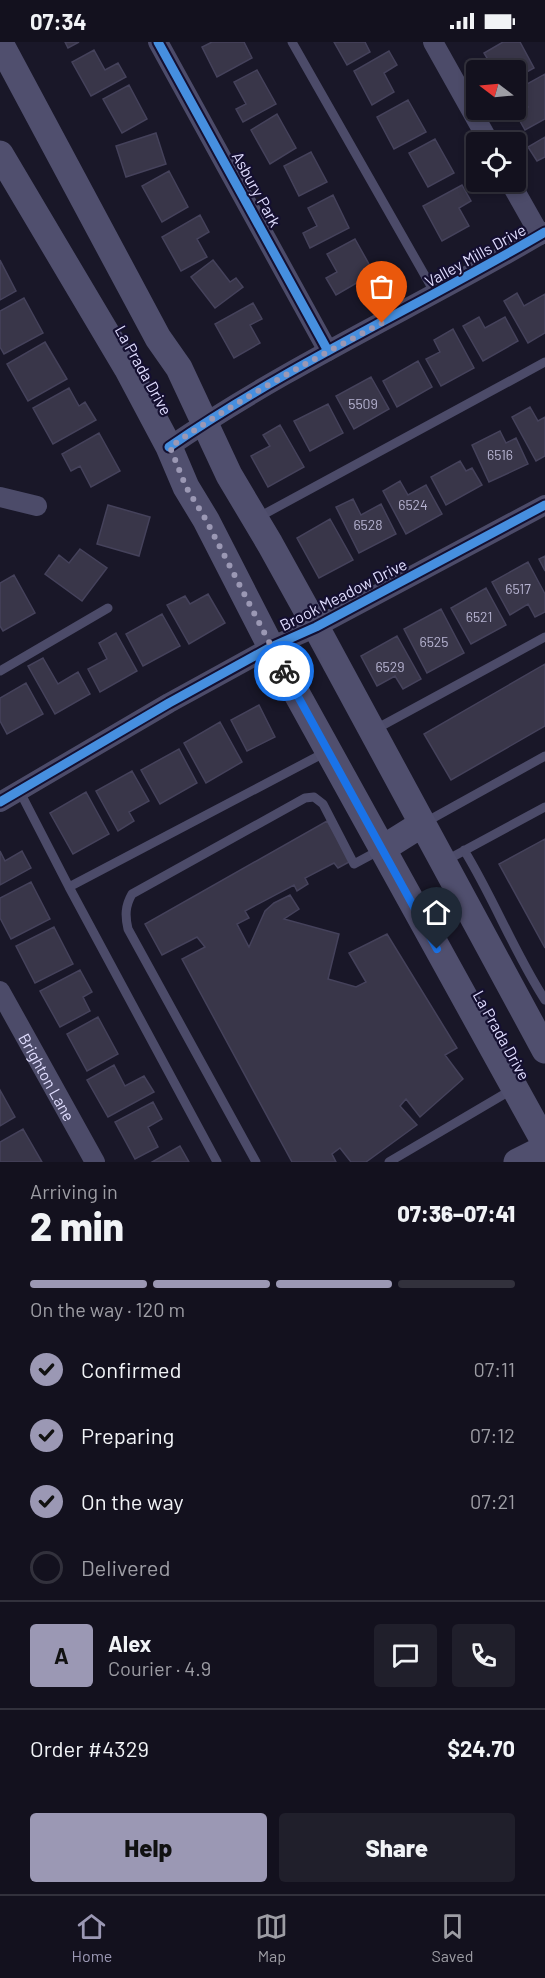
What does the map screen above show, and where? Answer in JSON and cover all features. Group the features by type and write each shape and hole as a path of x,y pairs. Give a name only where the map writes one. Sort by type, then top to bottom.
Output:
{"main road":[{"name":"La Prada Drive","path":"0,44 158,338 179,368 229,476 316,627 422,824 454,856 545,1050"},
{"name":"La Prada Drive","path":"0,154 127,368 170,447 186,487 206,520 271,647 545,1146"},
{"path":"382,849 422,824"},
{"path":"517,1162 545,1146"}],"street":[{"name":"Asbury Park","path":"158,42 328,351"},
{"path":"433,42 483,132"},
{"path":"516,192 543,234"},
{"name":"Valley Mills Drive","path":"170,447 205,423 328,351 436,295 543,234"},
{"path":"0,498 38,506"},
{"name":"Brook Meadow Drive","path":"0,801 271,647 316,627 545,505"},
{"name":"Brighton Lane","path":"0,991 95,1162"}],"lane":[{"path":"292,42 436,295"},
{"path":"255,519 545,362"},
{"path":"0,671 108,608"},
{"path":"372,731 545,637"},
{"path":"69,887 328,751"},
{"path":"422,824 545,756"},
{"path":"19,790 218,1162"},
{"path":"256,1162 128,929 125,918 128,900 132,894 305,798 314,797 323,804 354,864 382,849"},
{"path":"545,807 454,856 483,881 509,938 545,1000"},
{"path":"389,1162 514,1088"}],"building":[{"path":"65,42 79,42 68,48"},
{"path":"212,42 244,42 252,58 217,77 202,47"},
{"path":"334,42 365,42 370,52 347,65"},
{"path":"503,42 520,42 534,68 526,72 526,60 488,60 484,53"},
{"path":"94,50 105,70 118,63 126,77 91,96 72,62"},
{"path":"389,51 397,65 384,73 394,92 372,105 354,71"},
{"path":"257,70 276,104 243,122 236,109 246,104 234,82"},
{"path":"545,74 545,119 525,130 519,120 526,120 528,107 526,85"},
{"path":"129,85 147,119 122,133 103,99"},
{"path":"408,100 426,132 394,149 377,117"},
{"path":"277,114 296,148 270,164 251,130"},
{"path":"156,133 166,164 126,177 116,146"},
{"path":"545,137 545,157 537,161 528,147"},
{"path":"435,139 454,173 428,187 409,153"},
{"path":"311,152 327,182 299,196 284,166"},
{"path":"169,171 188,207 162,222 142,186"},
{"path":"462,185 471,201 459,208 469,226 442,241 423,206"},
{"path":"333,195 349,228 310,248 303,233 317,226 308,208"},
{"path":"200,215 209,232 197,239 207,257 181,271 162,237"},
{"path":"355,239 374,273 336,295 326,278 337,272 327,254"},
{"path":"0,260 16,291 0,300"},
{"path":"213,260 230,282 236,278 243,287 215,308 191,277"},
{"path":"517,293 524,306 545,294 545,333 528,343 504,301"},
{"path":"24,298 43,333 4,354 0,347 0,311"},
{"path":"253,303 262,319 250,325 260,343 234,358 215,324"},
{"path":"479,317 485,328 505,317 518,341 483,361 463,326"},
{"path":"453,329 474,368 441,386 426,359 440,352 434,340"},
{"path":"45,342 67,379 28,401 7,364"},
{"path":"418,361 432,387 397,407 383,381"},
{"path":"371,377 389,409 354,429 336,396"},
{"path":"69,388 79,406 85,402 96,420 53,444 33,408"},
{"path":"328,404 343,433 310,451 294,421"},
{"path":"530,407 538,421 545,417 545,456 536,461 512,417"},
{"path":"280,425 304,467 268,487 251,456 270,446 263,435"},
{"path":"500,431 506,443 516,438 528,464 489,482 472,445"},
{"path":"99,433 120,471 91,487 80,466 71,471 62,454"},
{"path":"460,461 466,471 472,468 482,485 446,505 431,477"},
{"path":"400,481 408,495 426,485 442,514 406,534 383,491"},
{"path":"353,499 361,515 381,504 396,534 359,553 336,507"},
{"path":"108,505 150,517 139,556 97,544"},
{"path":"330,519 353,560 319,578 297,538"},
{"path":"80,549 107,568 82,601 45,574 59,555 69,563"},
{"path":"545,556 545,571 539,559"},
{"path":"528,562 545,594 545,612 535,617 528,604 510,615 492,582"},
{"path":"14,575 35,613 3,631 0,626 0,583"},
{"path":"486,588 506,625 471,644 451,608"},
{"path":"208,594 225,623 189,644 167,605 185,596 190,604"},
{"path":"441,609 464,653 427,673 404,629"},
{"path":"162,614 180,646 143,666 126,634"},
{"path":"116,633 137,671 100,692 88,669 107,659 99,643"},
{"path":"397,636 421,679 403,689 395,676 377,686 361,656"},
{"path":"43,658 58,684 78,672 90,694 55,714 28,666"},
{"path":"545,664 545,726 451,780 424,734"},
{"path":"26,683 43,714 7,734 0,721 0,698"},
{"path":"259,705 275,737 247,751 231,720"},
{"path":"220,722 242,762 206,783 184,743"},
{"path":"179,749 197,783 160,804 141,770"},
{"path":"132,771 149,801 129,812 134,821 118,831 96,791"},
{"path":"86,792 109,834 73,854 50,813"},
{"path":"327,821 351,861 338,868 334,863 305,878 308,884 297,891 294,885 245,911 249,918 237,924 249,947 265,911 274,903 290,895 299,909 284,919 339,934 328,979 356,987 366,982 349,953 387,934 457,1048 445,1055 463,1079 420,1117 406,1099 400,1106 417,1125 366,1162 351,1162 340,1148 332,1154 336,1162 292,1162 182,959 205,947 197,937 162,955 145,924"},
{"path":"545,839 545,948 499,864"},
{"path":"0,851 5,861 22,851 31,868 0,885"},
{"path":"31,882 50,919 11,939 0,918 0,898"},
{"path":"54,927 73,964 35,983 16,946"},
{"path":"80,970 92,992 83,997 90,1011 60,1027 40,991"},
{"path":"98,1017 118,1054 87,1071 67,1034"},
{"path":"114,1065 125,1086 144,1076 154,1092 108,1117 87,1080"},
{"path":"0,1090 15,1117 0,1126"},
{"path":"153,1102 162,1119 148,1127 158,1147 135,1159 115,1122"},
{"path":"23,1129 42,1162 0,1162 0,1142"},
{"path":"180,1146 189,1162 152,1162"}],"cycle path":[{"path":"158,42 328,351"},
{"path":"169,447 214,417 308,362 545,232"},
{"path":"0,802 169,703 271,647 316,627 545,505"}],"way so far":[{"path":"284,671 206,520 186,487 170,447 205,423 328,351 382,323"}],"route":[{"path":"284,671 437,949"}]}
